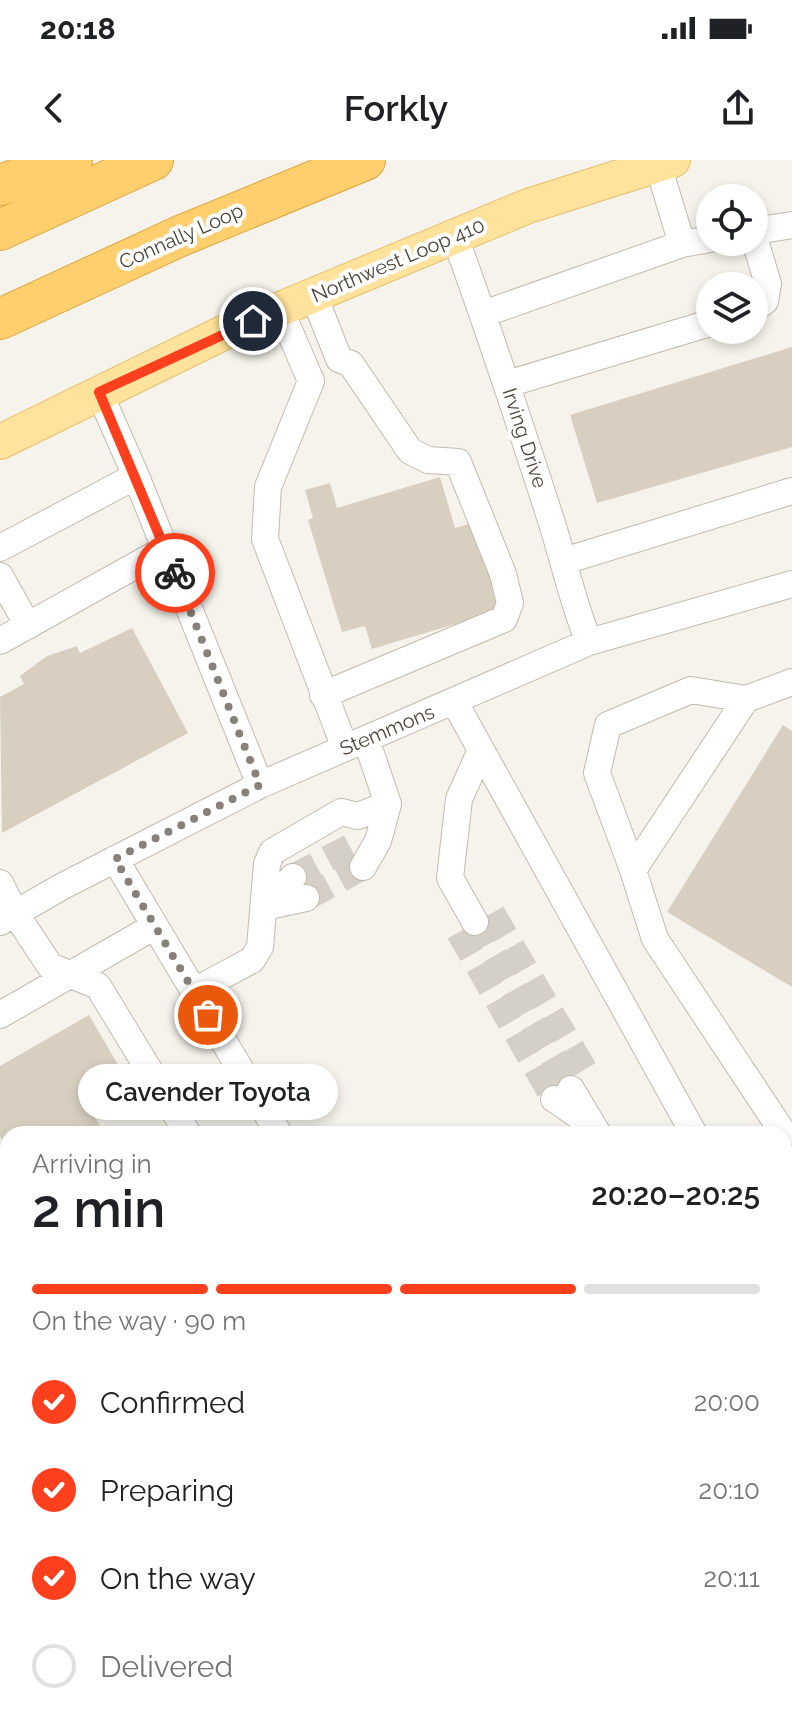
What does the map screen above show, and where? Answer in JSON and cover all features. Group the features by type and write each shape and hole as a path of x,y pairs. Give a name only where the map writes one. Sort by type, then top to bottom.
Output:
{"highway":[{"path":"0,185 72,160"},
{"path":"0,230 153,160"},
{"name":"Connally Loop","path":"0,319 221,218 365,160"}],"main road":[{"name":"Northwest Loop 410","path":"0,442 225,332 528,206 666,162"}],"street":[{"path":"666,162 682,244"},
{"path":"768,231 792,225"},
{"name":"Irving Drive","path":"455,237 507,384 589,642"},
{"path":"483,314 696,242"},
{"path":"314,296 339,359 351,364 410,451 428,460 458,462 503,574 510,603 504,619 323,695"},
{"path":"280,309 311,381 268,487 265,539 323,695 356,744 388,804 378,841 357,857"},
{"path":"507,384 696,327"},
{"path":"99,392 260,785"},
{"path":"0,548 136,476"},
{"path":"564,561 792,491"},
{"path":"0,641 165,549"},
{"path":"0,576 28,626"},
{"name":"Stemmons","path":"8,917 260,785 589,642 792,585"},
{"path":"779,1126 655,939 597,773 608,725 691,690 746,699 788,687"},
{"path":"633,870 746,699"},
{"path":"454,701 690,1126"},
{"path":"476,922 450,878 459,799 481,750"},
{"path":"194,991 252,960 260,947 267,864 272,852 341,812 358,816 388,804"},
{"path":"115,859 274,1126"},
{"path":"0,883 8,917 50,966 98,986 183,1126"},
{"path":"264,907 299,888"},
{"path":"0,1015 155,926"},
{"path":"572,1089 594,1126"}],"building":[{"path":"792,347 792,447 597,503 570,415"},
{"path":"440,477 455,528 475,522 502,610 372,649 365,626 342,632 308,520 313,518 305,490 330,483 337,508"},
{"path":"132,628 188,733 2,833 0,697 24,684 20,676 47,656 77,646 80,653"},
{"path":"783,725 792,731 792,987 667,912"},
{"path":"89,1015 135,1094 95,1117 100,1126 0,1126 0,1066"}],"tunnel":[{"path":"293,877 350,847"},
{"path":"306,898 363,867"},
{"path":"492,913 590,1079"},
{"path":"475,922 571,1089"},
{"path":"459,932 554,1099"}],"way so far":[{"path":"175,573 260,785 115,859 208,1015"}],"place":[{"name":"Cavender Toyota","path":"208,1015"}],"route":[{"path":"175,573 99,392 253,321"}]}
